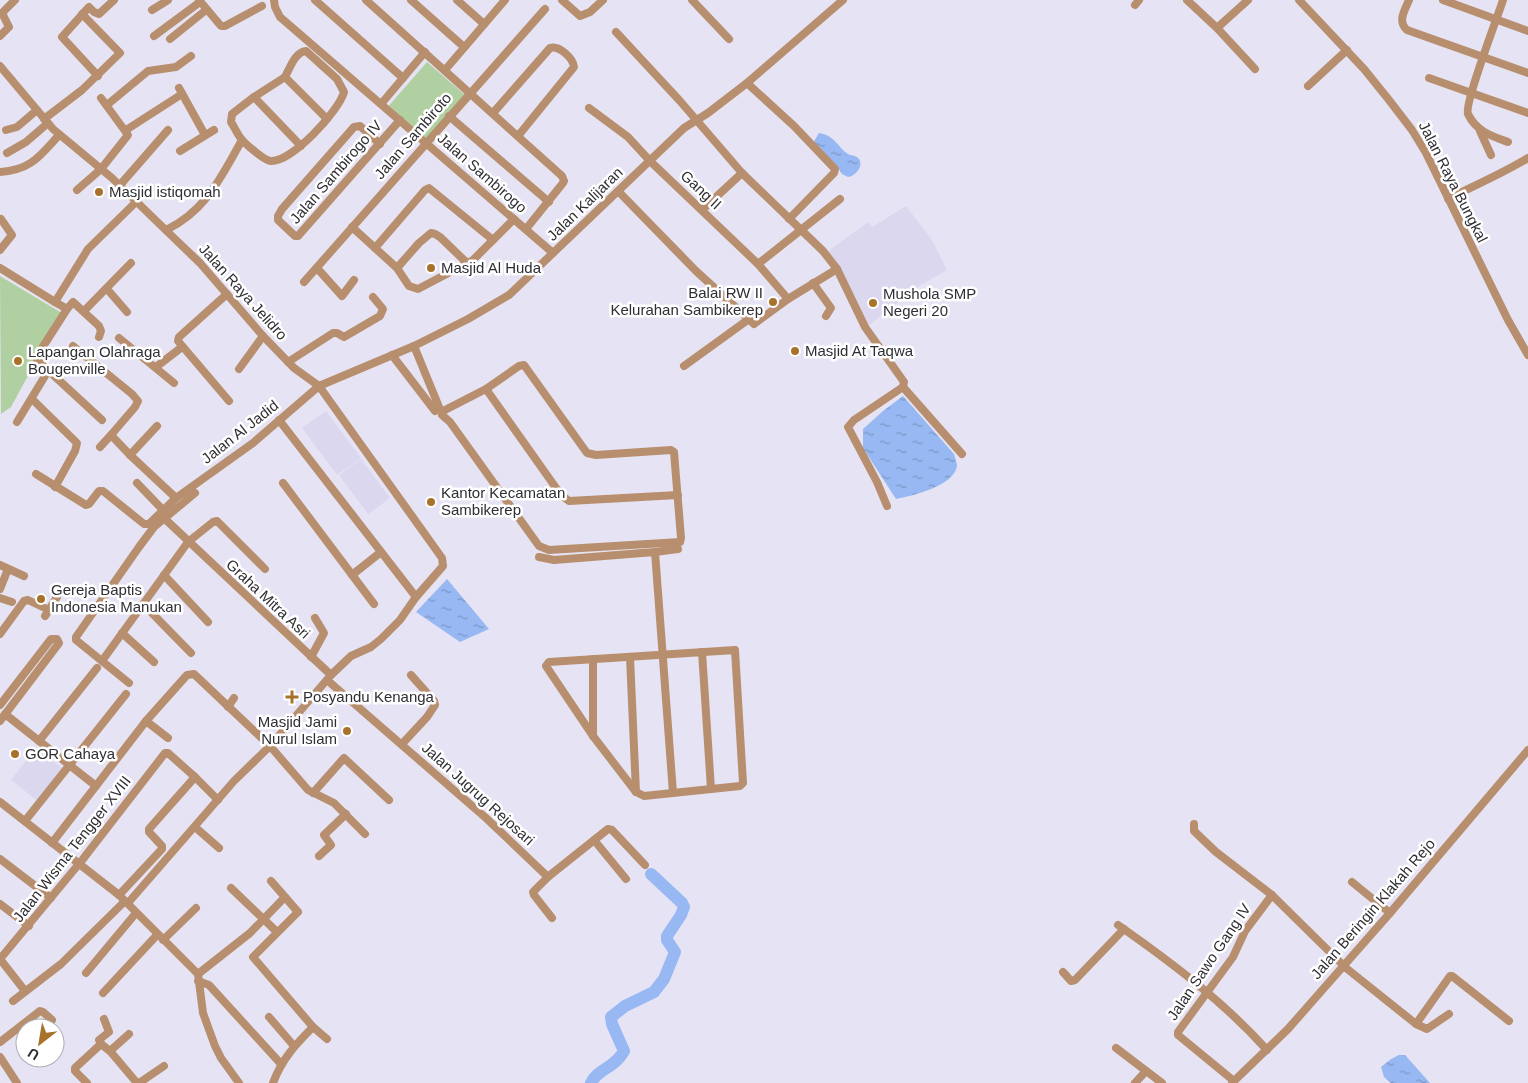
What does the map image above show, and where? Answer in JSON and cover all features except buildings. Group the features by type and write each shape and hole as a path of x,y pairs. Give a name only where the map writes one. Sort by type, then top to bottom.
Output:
{"street":[{"path":"0,36 9,27 3,12 15,0"},
{"path":"82,0 94,12 99,14 114,0"},
{"path":"152,10 168,0"},
{"name":"Jalan Sambirogo","path":"274,0 280,17 553,253"},
{"path":"315,0 403,78"},
{"path":"366,0 560,173 564,181 526,230"},
{"path":"411,0 464,47"},
{"path":"457,0 484,24"},
{"path":"445,70 504,0"},
{"path":"562,0 583,16 603,0"},
{"path":"692,0 729,40"},
{"name":"Jalan Kalijaran","path":"319,386 414,346 468,319 509,295 684,128 717,107 747,83 843,0"},
{"path":"1188,0 1255,69"},
{"path":"1217,28 1248,0"},
{"name":"Jalan Raya Bungkal","path":"1299,0 1347,50 1390,100 1412,130 1508,320 1528,355"},
{"path":"1409,0 1402,18 1402,25 1407,30 1528,73"},
{"path":"1443,0 1528,30"},
{"path":"1491,155 1480,130 1468,114 1467,108 1470,92 1504,0"},
{"path":"154,36 199,1 221,26 226,26 262,6"},
{"path":"89,7 64,33 62,38 98,76"},
{"name":"Jalan Sambiroto","path":"304,282 545,8"},
{"path":"170,39 206,10"},
{"path":"7,153 26,142 46,121 119,55 120,51 82,14"},
{"path":"616,32 697,120 742,173 823,251 837,269 865,327 904,382 903,387 962,454"},
{"path":"493,113 550,48 554,46 558,48 574,62 572,71 518,136"},
{"path":"1308,86 1347,50"},
{"path":"306,51 337,79 344,95 327,119 302,146 282,158 270,161 242,140 231,122 231,117 254,97 285,77 298,54 306,51"},
{"path":"381,104 425,52"},
{"path":"107,106 148,71 176,67 191,56"},
{"name":"Jalan Raya Jelidro","path":"0,66 59,135 120,185 200,263 288,362 319,386 442,558 443,566 416,597"},
{"path":"285,77 327,119"},
{"path":"1429,78 1528,113"},
{"path":"747,83 794,126 835,169 834,173 789,219"},
{"path":"126,130 180,91 205,135"},
{"path":"254,97 302,146"},
{"path":"77,190 101,169 128,134 101,98"},
{"name":"Gang II","path":"589,108 628,137 650,161 758,264 788,299"},
{"path":"6,130 17,127 37,110"},
{"path":"449,116 549,202"},
{"name":"Jalan Sambirogo IV","path":"380,144 360,126 354,126 282,209 278,220 295,236 298,236 380,144 400,120"},
{"path":"120,185 168,130"},
{"path":"180,151 214,130"},
{"path":"1480,130 1508,142"},
{"path":"0,172 18,170 32,162 59,135"},
{"path":"166,230 182,222 203,204 222,177 242,140"},
{"path":"1448,199 1472,186 1494,178 1528,158"},
{"path":"702,210 742,173"},
{"path":"375,248 427,188 432,189 493,240"},
{"path":"618,191 696,271 754,324 788,299 837,269"},
{"path":"758,264 840,199"},
{"path":"55,302 88,249 136,202"},
{"path":"0,218 12,236 0,250"},
{"path":"352,227 397,268 406,282 418,289 473,260 514,219"},
{"path":"397,268 419,243 431,233 440,237 466,262"},
{"path":"84,311 131,263"},
{"path":"0,268 67,309"},
{"path":"317,268 342,296 354,280"},
{"path":"813,283 831,308 826,316"},
{"path":"106,289 127,312"},
{"path":"226,294 179,337 178,341 229,401"},
{"path":"288,362 333,332 337,332 344,337 380,316 383,310 374,297"},
{"path":"99,337 101,331 99,326 74,302 67,309 37,356 38,360 48,371 102,420"},
{"path":"684,366 748,319"},
{"path":"239,369 263,336"},
{"path":"119,338 174,383"},
{"path":"73,346 138,401 135,407 100,447"},
{"path":"414,346 440,411"},
{"path":"156,367 182,347"},
{"path":"392,355 440,411 450,422 539,546 550,550 678,543 681,538 674,452 671,450 596,455 587,453 524,365 522,364 486,390 440,411"},
{"path":"17,422 48,371"},
{"name":"Jalan Al Jadid","path":"55,487 86,505 89,504 99,491 103,491 146,525 176,498 253,443 319,386"},
{"path":"887,506 877,482 848,427 854,420 903,387"},
{"path":"486,390 566,500 678,495"},
{"path":"32,400 76,443 75,451 55,487 36,474"},
{"path":"13,1001 61,964 195,827 270,746 329,677 351,656 371,647 381,639 400,620 416,597 279,420"},
{"path":"130,455 157,426"},
{"path":"111,435 176,498"},
{"path":"137,483 163,510"},
{"path":"283,483 374,604"},
{"path":"129,683 76,640 76,637 138,547 154,528 195,493"},
{"name":"Graha Mitra Asri","path":"165,520 311,657 329,677"},
{"name":"Graha Mitra Asri","path":"102,660 188,542 216,521 264,569"},
{"path":"600,547 600,557"},
{"path":"539,557 554,560 678,550"},
{"path":"352,575 381,552"},
{"path":"655,552 673,792"},
{"path":"0,588 4,567 24,576"},
{"path":"164,576 208,622"},
{"path":"0,634 23,602 28,600 47,613 57,597"},
{"path":"0,598 12,602"},
{"path":"143,604 190,653"},
{"path":"311,657 324,633 315,618"},
{"path":"122,633 154,662"},
{"path":"0,705 51,639 57,639 59,644 2,718 39,741 96,786"},
{"path":"735,650 743,775 743,783 740,786 644,796 636,792 593,736 546,666 549,662 702,652 735,650"},
{"path":"702,652 711,789"},
{"path":"630,657 636,792"},
{"path":"593,659 593,736"},
{"path":"39,741 97,668"},
{"path":"52,843 146,721 187,675 194,674 270,746 308,790 332,801 365,834"},
{"path":"402,744 427,717 435,705 434,701 411,676"},
{"name":"Jalan Jugrug Rejosari","path":"329,677 486,818 548,877"},
{"path":"0,690 8,695"},
{"path":"25,821 126,694"},
{"path":"228,707 234,698"},
{"path":"146,721 168,738"},
{"name":"Jalan Beringin Klakah Rejo","path":"1233,1082 1288,1029 1342,965 1390,913 1528,750"},
{"name":"Jalan Wisma Tengger XVIII","path":"0,959 79,864 164,754 168,753 195,777"},
{"path":"313,793 344,758 389,800"},
{"path":"124,900 162,848 149,832 150,829 195,777 218,800"},
{"path":"0,802 124,900 208,985 282,1064"},
{"path":"319,856 332,845 324,835 346,814"},
{"path":"1194,824 1194,831 1216,852 1272,896 1342,965 1416,1024 1427,1029 1449,1014"},
{"path":"195,827 219,848"},
{"path":"552,918 533,894 534,890 608,829 612,830 645,865"},
{"path":"594,840 626,879"},
{"path":"0,859 51,898"},
{"path":"271,881 298,912 253,956 313,1027 328,1040"},
{"path":"1352,882 1390,913"},
{"path":"231,888 277,932"},
{"name":"Jalan Sawo Gang IV","path":"1233,1082 1177,1034 1233,957 1245,931 1272,896"},
{"path":"198,977 250,933 285,897"},
{"path":"0,904 29,926"},
{"path":"103,993 160,938 196,908"},
{"path":"86,973 136,913"},
{"path":"1063,972 1071,981 1075,980 1121,927 1207,992 1247,1028 1267,1050"},
{"path":"0,959 25,991"},
{"path":"1416,1024 1450,976 1509,1021"},
{"path":"198,977 203,1013 215,1046 239,1083"},
{"path":"31,1018 40,1011 50,1018"},
{"path":"269,1017 294,1046"},
{"path":"87,1083 75,1070 101,1044 100,1040 109,1032 104,1019"},
{"path":"273,1083 282,1064 294,1046 313,1027"},
{"path":"0,1042 15,1030"},
{"path":"110,1051 129,1034"},
{"path":"101,1044 110,1051 138,1083 164,1066"},
{"path":"1116,1048 1162,1083"},
{"path":"0,1057 18,1083"},
{"path":"1136,1083 1146,1071"}],"shaded area":[{"path":"906,206 932,240 947,270 919,286 868,326 827,252 868,222 872,227"},
{"path":"326,411 361,458 337,475 302,428"},
{"path":"361,459 390,498 368,514 339,475"},
{"path":"35,749 64,769 39,802 11,780"}],"green space":[{"path":"427,62 466,96 426,143 386,109"},
{"name":"Lapangan Olahraga Bougenville","path":"0,276 60,312 61,315 11,407 1,414"}],"water":[{"path":"819,133 828,136 848,154 859,159 860,168 856,173 848,177 842,174 837,166 814,146 813,143"},
{"path":"903,396 954,454 957,466 954,473 941,484 922,493 896,499 863,448 863,429"},
{"path":"447,579 489,629 460,642 416,612"},
{"path":"1399,1055 1405,1055 1430,1083 1391,1083 1384,1077 1381,1067"}],"waterway":[{"path":"591,1083 597,1074 616,1061 624,1051 612,1024 611,1017 625,1006 654,992 664,979 675,952 667,940 667,936 684,907 651,874"}],"place":[{"name":"Masjid istiqomah","path":"99,192"},
{"name":"Masjid Al Huda","path":"431,268"},
{"name":"Balai RW II Kelurahan Sambikerep","path":"773,302"},
{"name":"Mushola SMP Negeri 20","path":"873,303"},
{"name":"Masjid At Taqwa","path":"795,351"},
{"name":"Lapangan Olahraga Bougenville","path":"18,361"},
{"name":"Kantor Kecamatan Sambikerep","path":"431,502"},
{"name":"Gereja Baptis Indonesia Manukan","path":"41,599"},
{"name":"Posyandu Kenanga","path":"292,697"},
{"name":"Masjid Jami Nurul Islam","path":"347,731"},
{"name":"GOR Cahaya","path":"15,754"}]}
